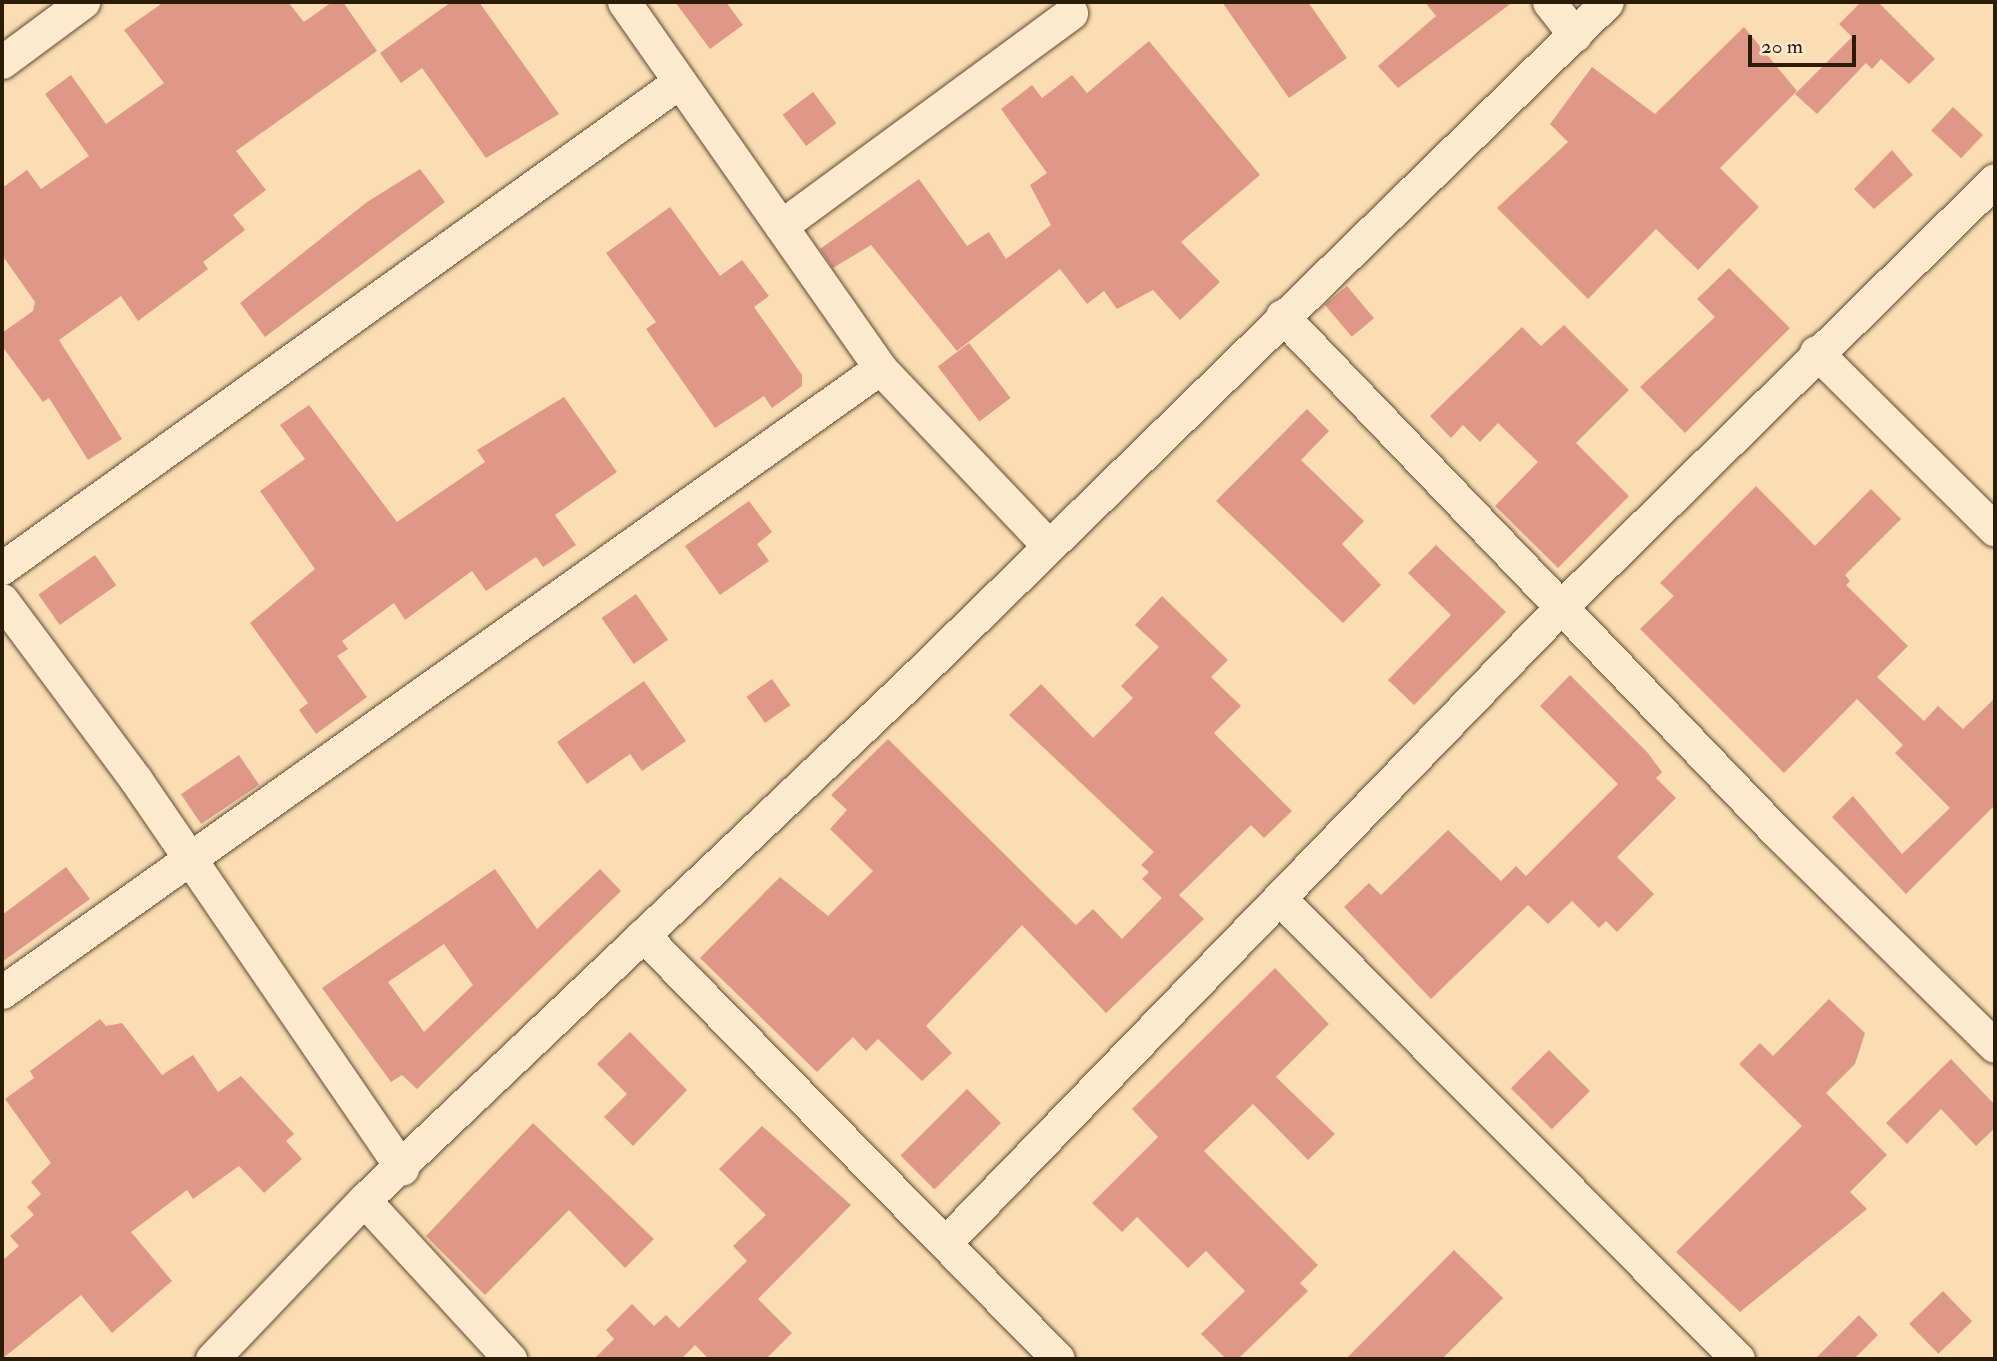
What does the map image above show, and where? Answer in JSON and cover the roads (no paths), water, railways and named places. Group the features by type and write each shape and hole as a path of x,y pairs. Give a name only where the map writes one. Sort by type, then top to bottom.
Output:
{"street":[{"path":"2,62 83,2"},
{"path":"624,2 880,368 1046,543"},
{"path":"1549,2 1576,35"},
{"path":"212,1359 364,1200 402,1168 904,688 1046,543 1576,35 1607,2"},
{"path":"781,226 1071,13"},
{"path":"2,568 679,82"},
{"path":"946,1242 1281,900 1563,605 1816,352 1995,180"},
{"path":"1282,316 1563,605 1775,830 1995,1046"},
{"path":"1816,352 1995,530"},
{"path":"2,992 186,855 880,368"},
{"path":"2,600 186,855 402,1168"},
{"path":"1281,900 1738,1359"},
{"path":"643,935 1058,1359"},
{"path":"364,1200 510,1359"}]}
